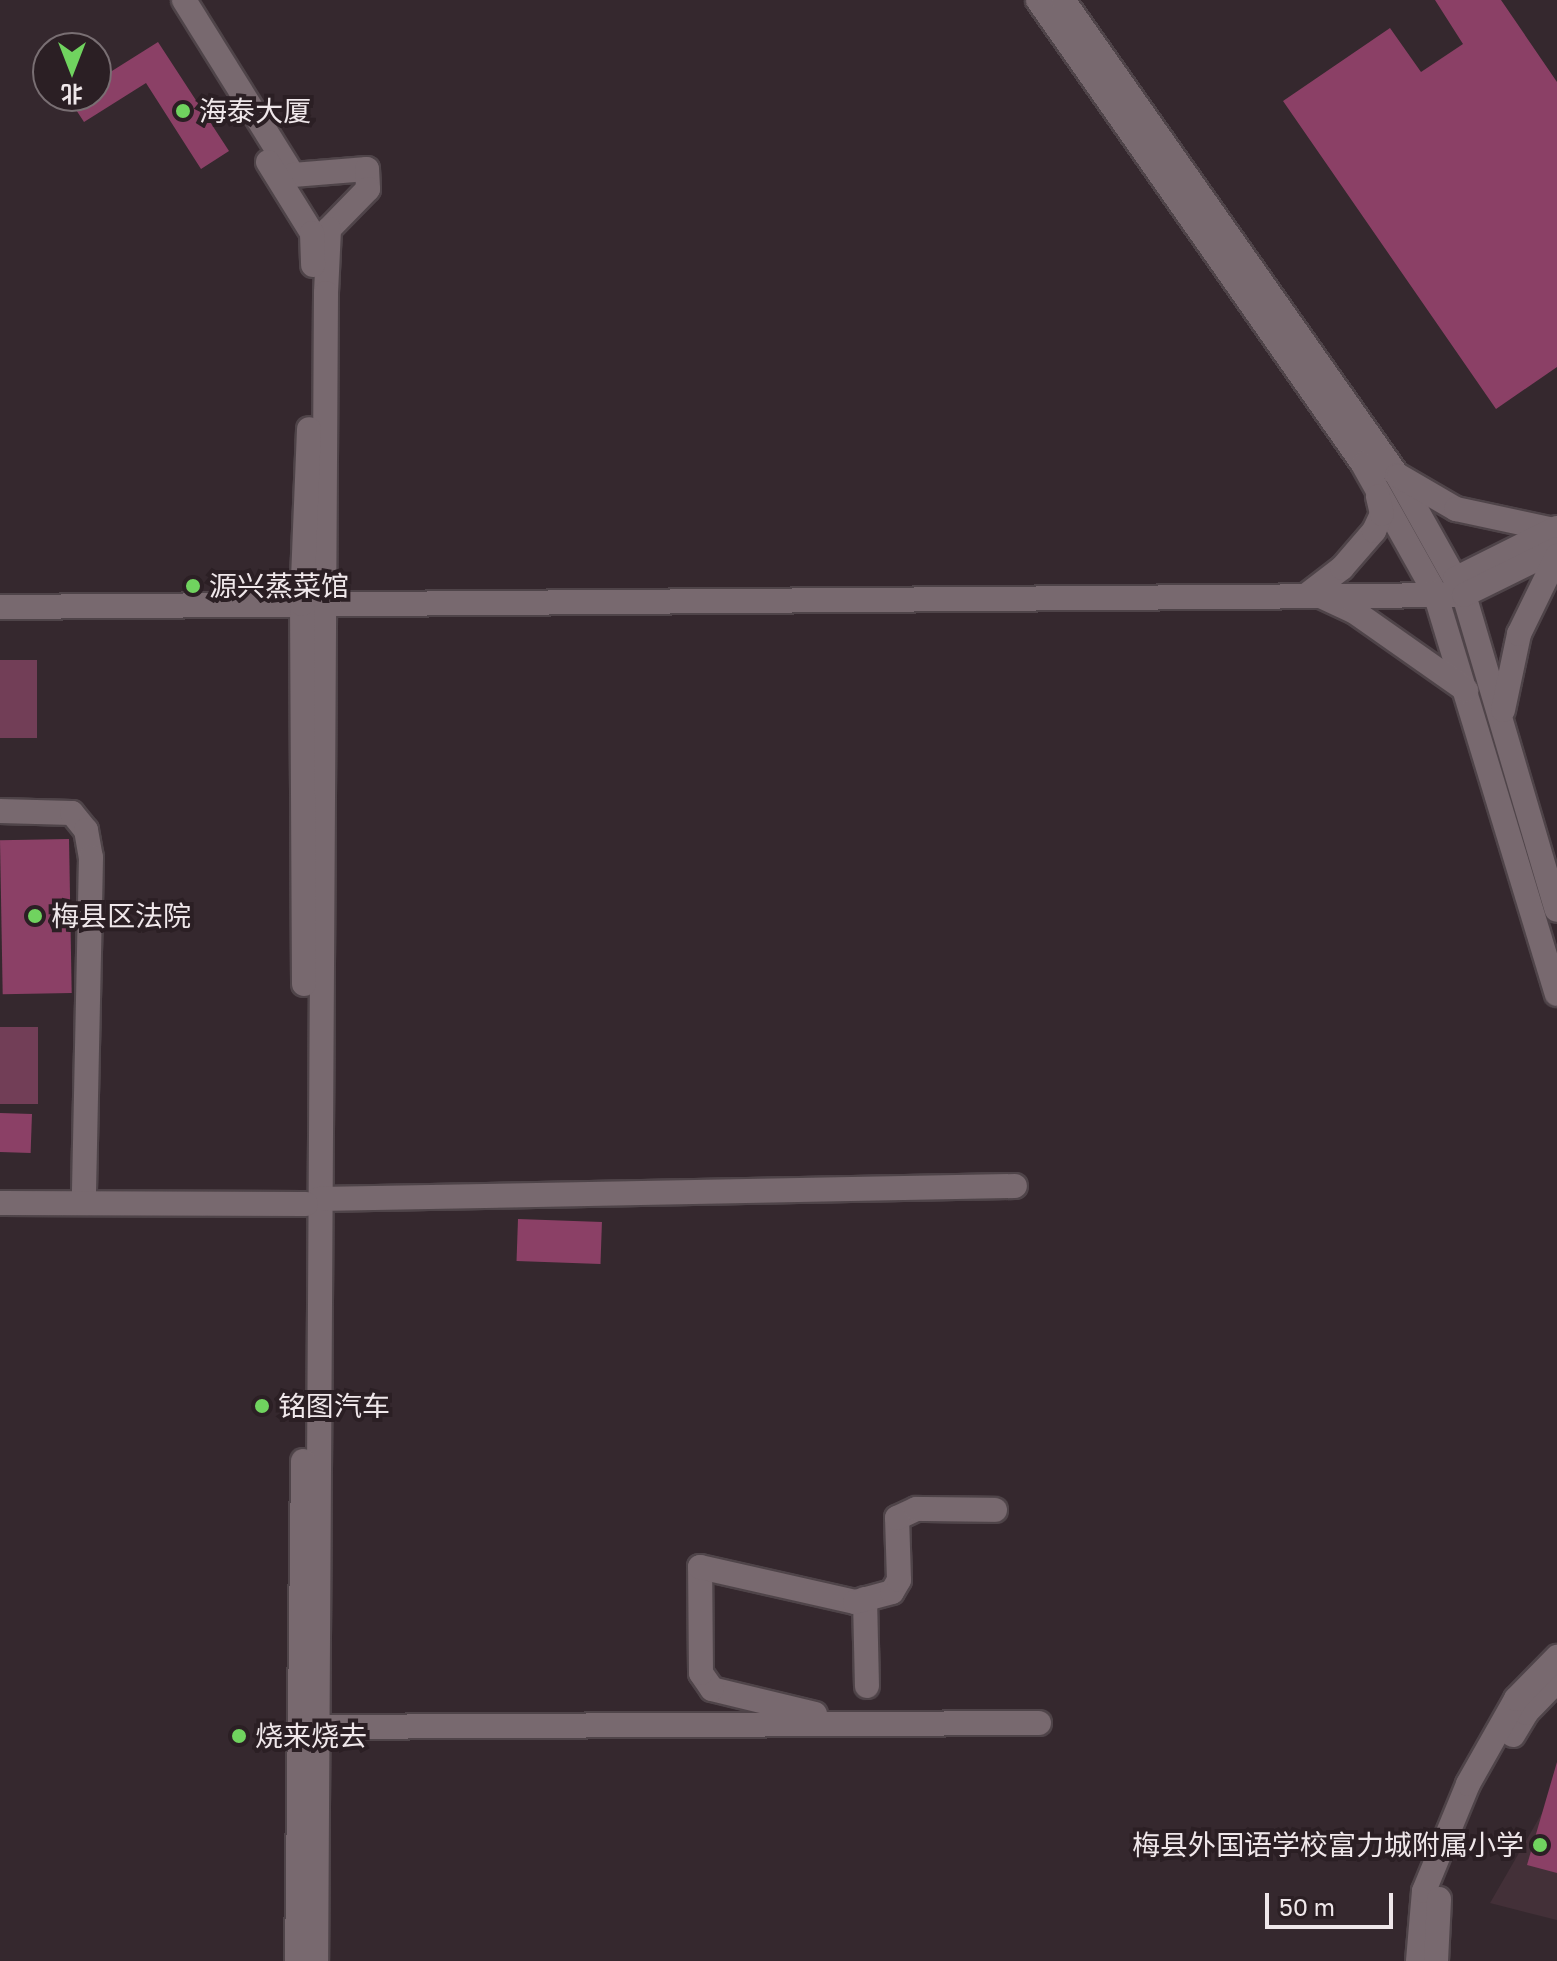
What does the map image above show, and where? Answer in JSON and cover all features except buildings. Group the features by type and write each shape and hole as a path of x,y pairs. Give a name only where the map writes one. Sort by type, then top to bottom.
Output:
{"street":[{"path":"168,0 312,233 312,1202 319,1727 316,1961"},
{"path":"184,0 293,175 367,169 368,189 329,229 313,604"},
{"path":"1038,0 1363,464 1387,482 1456,509 1556,536"},
{"path":"1063,0 1460,587 1502,716 1557,910"},
{"path":"1312,594 1342,568 1374,531 1382,514 1387,482"},
{"path":"1387,482 1435,593 1557,994"},
{"path":"0,607 1435,593 1460,587 1556,536"},
{"path":"1502,716 1519,634 1557,556"},
{"path":"1312,594 1355,612 1466,690"},
{"path":"0,811 72,813 86,830 91,857 84,1203"},
{"path":"0,1203 312,1202 1015,1186"},
{"path":"297,1961 312,1202"},
{"path":"815,1714 712,1689 701,1673 700,1567 855,1602 892,1592 899,1580 897,1518 916,1509 995,1510"},
{"path":"865,1599 867,1686"},
{"path":"1418,1961 1424,1891 1468,1784 1516,1699 1557,1657"},
{"path":"1436,1961 1439,1894 1485,1783 1526,1713 1557,1681"},
{"path":"319,1727 1039,1723"}],"shaded area":[{"path":"0,660 37,660 37,738 0,738"},
{"path":"0,1027 38,1027 38,1104 0,1104"},
{"name":"梅县外国语学校富力城附属小学","path":"1557,1787 1557,1920 1490,1903"}],"place":[{"name":"海泰大厦","path":"183,111"},
{"name":"源兴蒸菜馆","path":"193,586"},
{"name":"梅县区法院","path":"35,916"},
{"name":"铭图汽车","path":"262,1406"},
{"name":"烧来烧去","path":"239,1736"},
{"name":"梅县外国语学校富力城附属小学","path":"1540,1845"}]}
